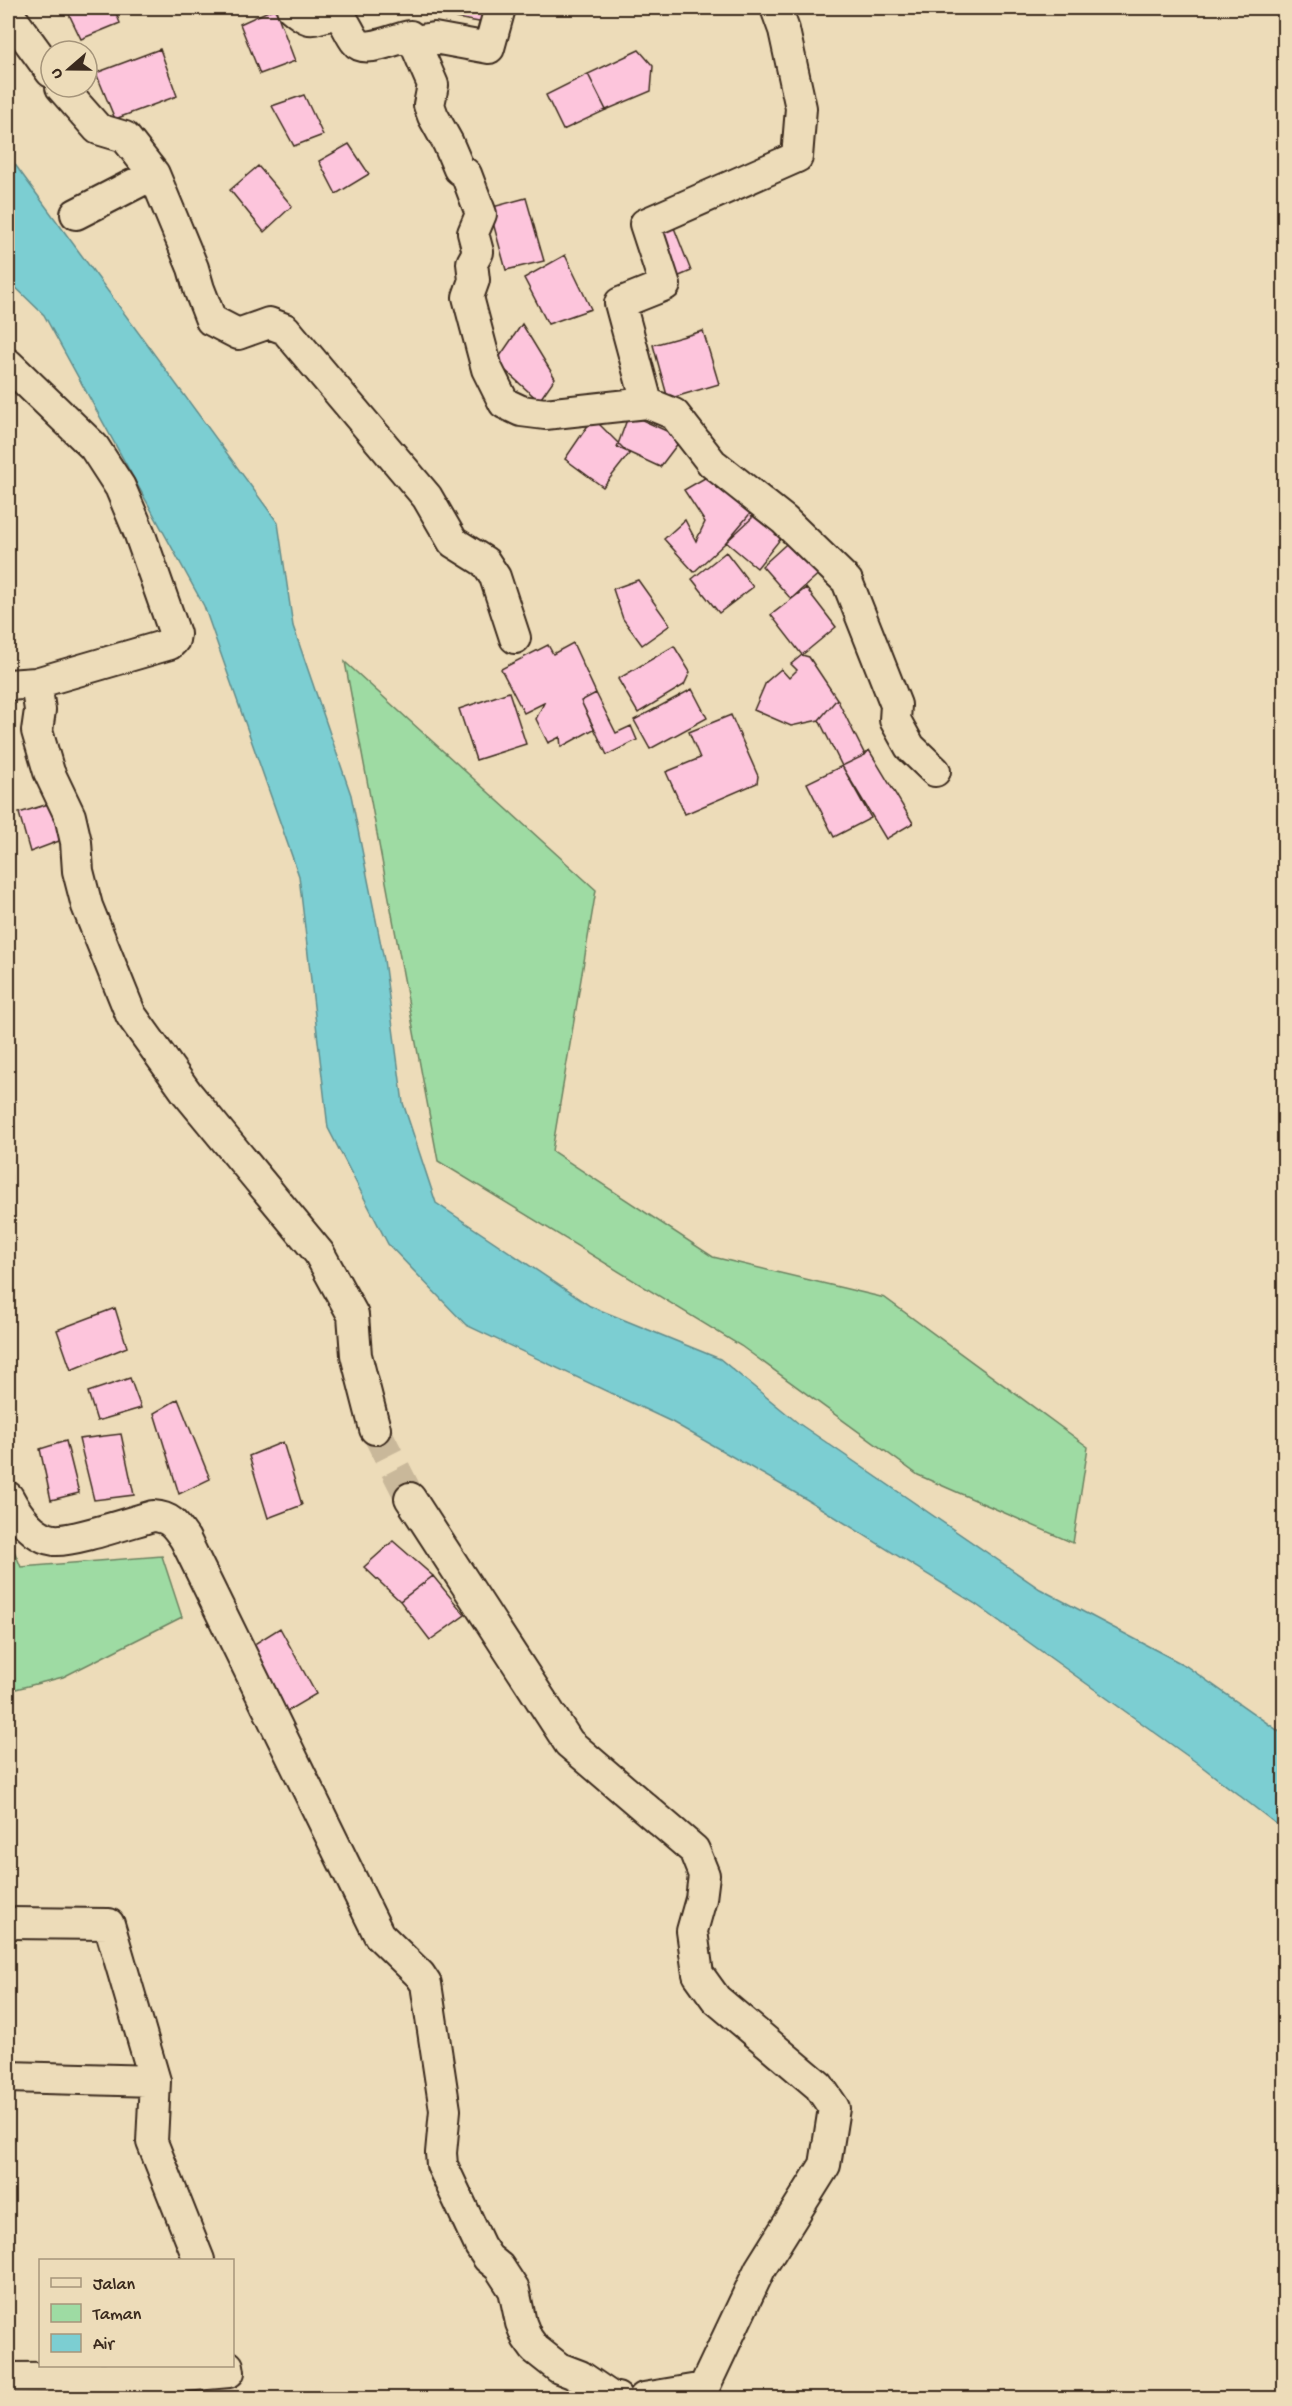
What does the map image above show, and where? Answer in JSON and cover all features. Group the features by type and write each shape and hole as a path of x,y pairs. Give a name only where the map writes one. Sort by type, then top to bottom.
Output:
{"street":[{"path":"292,8 305,19 317,20 337,14 344,20 356,43 362,47 369,48 410,36 414,41 433,85 429,105 433,116 459,169 466,174 481,214 473,233 478,252 472,263 474,280 468,297 487,369 504,403 521,411 544,414 647,403 674,414 712,463 784,520 846,581 896,705 895,720 910,747 935,771"},
{"path":"414,41 434,38 489,48 500,8"},
{"path":"647,403 620,303 665,285 645,224 797,157 801,108 784,30 776,8"},
{"path":"8,13 39,56"},
{"path":"72,99 98,129 125,136 154,174 193,268 211,320 238,334 269,323 285,329 427,497 453,542 485,562 495,577 515,638"},
{"path":"76,214 154,174"},
{"path":"8,364 93,447 120,487 143,543 175,634 170,644 22,684 40,710 37,731 49,772 70,816 76,842 78,871 87,906 131,1015 187,1093 319,1253 353,1315 356,1355 375,1429"},
{"path":"8,1497 14,1509 32,1530 54,1540 69,1539 153,1516 166,1517 185,1539 379,1935 420,1975 426,1984 445,2110 442,2165 480,2246 507,2278 513,2290 521,2323 535,2349 559,2368 580,2376 611,2397 617,2398"},
{"path":"410,1498 569,1743 694,1850 704,1875 701,1899 692,1931 698,1974 716,1998 819,2086 834,2108 825,2164 760,2269 701,2393 644,2398"},
{"path":"8,1923 110,1924 155,2080 152,2142 199,2259"},
{"path":"8,2077 155,2080"},
{"path":"8,2378 173,2388 229,2372 228,2367"}],"green space":[{"path":"345,662 596,890 552,1151 713,1257 885,1298 1088,1447 1073,1543 918,1475 741,1346 438,1161"},
{"path":"8,1537 21,1567 162,1556 182,1617 63,1677 8,1691"}],"water":[{"path":"8,155 278,523 293,626 351,795 384,960 403,1103 436,1203 590,1306 720,1359 798,1423 1040,1589 1186,1666 1284,1735 1284,1830 1196,1762 974,1603 806,1499 672,1422 466,1325 388,1244 328,1128 299,876 204,606 44,315 8,280"}],"building":[{"path":"66,8 114,8 120,23 81,39"},
{"path":"275,8 295,61 260,74 240,24"},
{"path":"457,8 493,8 493,21 479,22 457,18"},
{"path":"160,49 177,96 115,119 99,80 99,72"},
{"path":"639,50 653,66 651,91 606,110 588,74"},
{"path":"588,74 606,110 563,130 546,95"},
{"path":"304,95 323,135 294,146 272,106"},
{"path":"349,144 369,174 336,194 319,161"},
{"path":"258,166 292,206 264,232 230,190"},
{"path":"526,198 544,261 506,270 489,208"},
{"path":"671,220 691,271 670,280 649,229"},
{"path":"565,255 591,309 548,324 524,278"},
{"path":"522,324 555,378 539,401 496,362"},
{"path":"703,331 719,384 668,399 653,345"},
{"path":"629,414 682,438 660,467 617,447"},
{"path":"593,418 629,454 603,487 565,459"},
{"path":"717,471 751,502 752,518 694,572 664,539 685,520 696,541 705,522 684,490"},
{"path":"759,503 790,527 757,568 726,542"},
{"path":"795,536 824,569 791,599 762,566"},
{"path":"726,552 753,587 719,613 692,579"},
{"path":"638,580 670,625 642,645 623,619 613,589"},
{"path":"806,588 836,627 802,655 771,615"},
{"path":"573,643 596,693 581,701 594,729 561,747 560,737 548,743 536,719 544,703 524,713 501,669 548,645 553,654"},
{"path":"674,646 690,672 684,685 638,713 618,679"},
{"path":"802,655 809,657 837,699 819,720 791,726 754,710 766,682 781,669 789,678 797,670 791,664"},
{"path":"692,689 707,718 650,749 634,720"},
{"path":"509,692 526,744 476,760 459,709"},
{"path":"596,693 616,733 631,726 637,740 607,755 581,701"},
{"path":"837,699 865,755 842,766 819,720"},
{"path":"731,715 758,776 757,783 685,814 666,772 700,758 689,732"},
{"path":"8,727 11,727 14,769 8,770"},
{"path":"869,750 913,823 886,839 842,766 865,755"},
{"path":"842,766 871,818 834,837 807,783"},
{"path":"55,802 67,838 30,852 19,813"},
{"path":"8,1162 10,1162 11,1201 8,1201"},
{"path":"115,1308 127,1347 71,1370 57,1330"},
{"path":"130,1378 141,1408 97,1421 88,1392"},
{"path":"178,1399 210,1479 179,1494 154,1413"},
{"path":"121,1434 134,1495 94,1500 79,1439"},
{"path":"66,1441 79,1493 51,1500 40,1449"},
{"path":"283,1442 302,1505 268,1518 249,1456"},
{"path":"393,1541 433,1576 400,1601 364,1567"},
{"path":"433,1576 465,1615 430,1640 400,1601"},
{"path":"280,1628 316,1694 282,1714 248,1648"}],"tunnel":[{"path":"375,1429 410,1498"}]}
